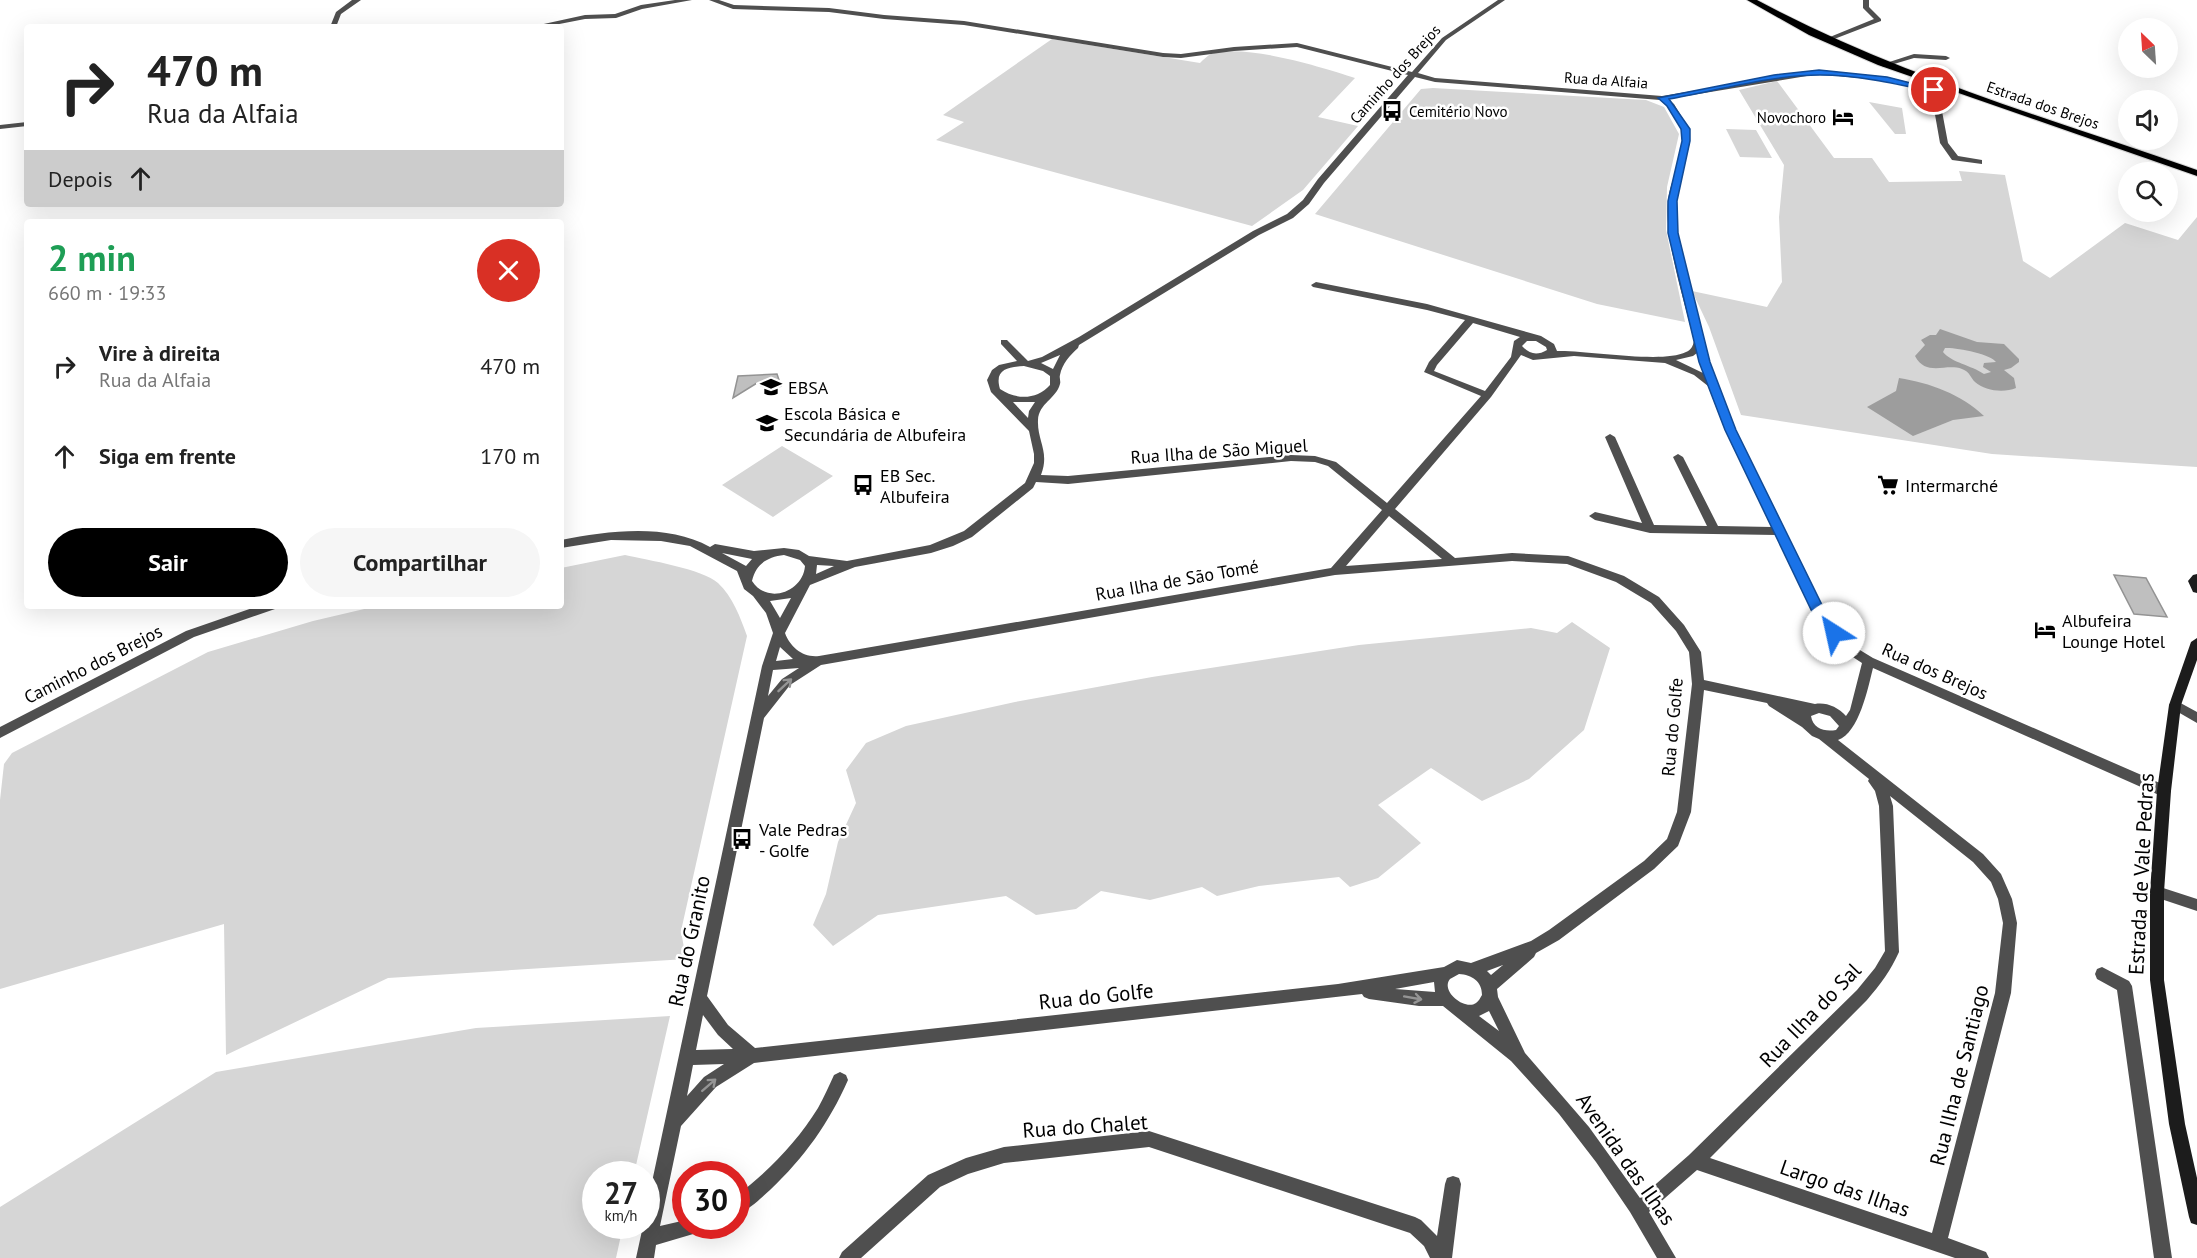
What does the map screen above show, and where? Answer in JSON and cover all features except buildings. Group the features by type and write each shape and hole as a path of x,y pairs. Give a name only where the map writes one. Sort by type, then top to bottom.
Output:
{"main road":[{"name":"Estrada dos Brejos","path":"1751,0 1827,40 1884,65 1903,77 2197,174"},
{"path":"2197,578 2194,581 2197,589"},
{"name":"Estrada de Vale Pedras","path":"2197,642 2175,705 2164,791 2157,892 2157,992 2177,1124 2197,1217"}],"street":[{"path":"333,24 333,20 340,11 358,0"},
{"path":"547,24 585,16 616,16 641,7 689,0"},
{"name":"Rua da Alfaia","path":"712,0 733,7 829,10 892,18 964,23 1163,55 1181,56 1234,49 1297,45 1435,80 1503,87 1647,95 1662,98 1819,72 1903,77"},
{"name":"Caminho dos Brejos","path":"1082,339 1256,233 1290,216 1306,202 1321,181 1444,39 1502,0"},
{"path":"1827,40 1879,20 1866,8 1866,0"},
{"path":"1884,65 1914,56 1946,57"},
{"path":"1936,87 1944,143 1955,158 1979,162"},
{"name":"Rua dos Brejos","path":"1662,98 1670,104 1685,129 1686,141 1672,201 1673,233 1704,362 1730,430 1823,620 1846,647 1869,661 2164,791"},
{"path":"0,127 24,124"},
{"path":"1316,285 1373,299 1413,304 1615,357"},
{"path":"1470,320 1432,364 1429,372 1487,395"},
{"path":"1335,571 1487,395 1516,357 1517,346 1521,339 1532,337"},
{"path":"1034,431 995,390 992,381 994,375 1002,368 1045,359 1082,339"},
{"path":"564,544 645,534 690,541 741,554 767,555 790,552 808,560 825,563 853,563 930,549 949,543 968,534 1035,478 1041,458 1034,431 1034,412 1055,385 1055,375 1064,356 1082,339"},
{"path":"1545,340 1551,346 1550,354"},
{"path":"1681,361 1696,349 1699,341"},
{"path":"1002,368 1005,359 1004,342 1029,362 1050,369 1055,375"},
{"path":"1517,346 1526,354 1537,357"},
{"path":"1504,372 1537,357 1550,354 1574,353 1681,361 1696,365 1704,362"},
{"path":"1681,361 1714,386"},
{"path":"1001,395 1029,400 1046,394"},
{"path":"1610,437 1650,529"},
{"path":"1678,457 1715,531"},
{"name":"Rua Ilha de São Miguel","path":"1035,478 1068,480 1291,458 1315,459 1332,464 1452,561"},
{"path":"1595,516 1650,529 1781,531"},
{"path":"690,541 742,569 749,588 758,595 774,618 777,632 785,645 796,657 819,661"},
{"path":"746,581 749,569 755,561 767,555"},
{"name":"Rua do Golfe","path":"686,1058 752,1056 1338,991 1444,974 1456,967 1473,969 1536,946 1588,912 1649,865 1673,842 1684,812 1698,684 1695,652 1680,628 1655,600 1620,579 1568,560 1512,557 1335,571"},
{"path":"807,584 812,573 808,560"},
{"path":"758,595 780,597 792,594 807,584 853,563"},
{"name":"Rua Ilha de São Tomé","path":"768,666 819,661 1335,571"},
{"name":"Rua do Granito","path":"660,1185 768,666 777,632 788,611 807,584"},
{"name":"Caminho dos Brejos","path":"0,733 190,634 262,609"},
{"path":"758,718 786,682 819,661"},
{"path":"1824,736 1843,730 1856,711 1869,661"},
{"path":"1698,684 1767,700 1856,711"},
{"path":"1767,700 1807,724 1862,766"},
{"path":"2175,705 2197,718"},
{"path":"1807,724 1805,713 1818,708 1835,713 1862,766"},
{"name":"Rua Ilha de Santiago","path":"1862,766 1978,858 1996,878 2005,899 2010,923 2003,993 1938,1244"},
{"name":"Rua Ilha do Sal","path":"1640,1209 1695,1161 1862,995 1880,974 1892,952 1886,811 1881,789 1862,766"},
{"path":"1886,811 1897,805 1912,805"},
{"path":"2157,892 2197,905"},
{"path":"1489,991 1536,946"},
{"path":"1444,974 1440,986 1446,999 1461,1010 1477,1011 1488,1002 1489,991 1485,979 1473,969"},
{"path":"2102,974 2124,986 2163,1258"},
{"path":"1338,991 1387,993 1432,1000 1446,999"},
{"name":"Avenida das Ilhas","path":"1489,991 1508,1038 1522,1061 1584,1131 1640,1209 1667,1258"},
{"path":"699,997 723,1030 752,1056"},
{"name":"Avenida das Ilhas","path":"1461,1010 1482,1030 1522,1061"},
{"name":"Rua do Golfe","path":"673,1122 710,1082 752,1056"},
{"path":"750,1197 812,1131 824,1114 840,1080"},
{"name":"Rua do Chalet","path":"852,1257 934,1181 966,1166 1004,1155 1149,1139 1415,1226 1430,1240 1441,1258"},
{"name":"Largo das Ilhas","path":"1695,1161 1980,1258"},
{"path":"1441,1258 1453,1184"},
{"name":"Rua do Granito","path":"645,1258 649,1239"}],"shaded area":[{"path":"1052,39 1200,63 1211,54 1225,51 1262,54 1323,68 1355,78 1318,117 1358,126 1303,190 1252,226 936,140 964,122 943,115"},
{"path":"1777,81 1834,158 1872,158 1889,182 1962,181 1959,171 2005,175 2023,261 2050,278 2125,223 2178,240 2197,217 2197,467 1992,454 1741,415 1709,327 1692,291 1767,307 1782,282 1779,217 1784,165 1739,90"},
{"path":"1421,89 1646,100 1664,107 1679,134 1667,187 1666,230 1685,322 1597,304 1315,214"},
{"path":"1869,102 1902,108 1906,134 1895,134"},
{"path":"1726,129 1756,130 1772,158 1740,157"},
{"path":"1940,329 1977,342 2004,344 2019,359 2019,362 2011,368 2004,370 2014,378 2016,388 1989,389 1979,385 1962,369 1925,366 1915,356 1925,345 1921,340 1930,335 1936,335","holes":["1945,348 1980,354 1996,362 1984,363 1983,367 1991,372 1984,374 1947,356 1943,352"]},
{"path":"1899,378 1944,391 1965,401 1984,416 1953,420 1913,436 1867,407 1896,391"},
{"path":"782,446 833,476 773,517 722,485"},
{"path":"625,555 700,573 718,583 732,601 747,636 681,931 686,959 388,978 226,1055 224,924 0,989 0,800 4,764 12,753 208,652 313,621 364,609 564,609 564,567"},
{"path":"1572,622 1610,648 1584,730 1529,779 1482,801 1431,768 1378,805 1421,843 1378,878 1350,887 1339,877 1259,886 1217,896 1202,887 1150,900 1101,891 1076,909 1036,915 1006,896 878,915 833,946 813,925 826,894 838,842 856,803 846,770 866,743 906,726 1015,702 1152,677 1359,645 1531,628 1557,633"},
{"path":"670,1016 637,1161 582,1161 582,1239 620,1239 616,1258 0,1258 0,1207 216,1072 476,1028"}],"place":[{"name":"Cemitério Novo","path":"1392,111"},
{"name":"Novochoro","path":"1843,117"},
{"name":"EBSA","path":"771,387"},
{"name":"Escola Básica e Secundária de Albufeira","path":"767,423"},
{"name":"EB Sec. Albufeira","path":"863,485"},
{"name":"Intermarché","path":"1888,485"},
{"name":"Albufeira Lounge Hotel","path":"2045,630"},
{"name":"Vale Pedras - Golfe","path":"742,839"}],"route":[{"path":"1834,633 1823,620 1730,430 1704,362 1673,233 1672,201 1686,141 1685,129 1670,104 1662,98 1675,94 1819,72 1887,79 1934,90"}]}
